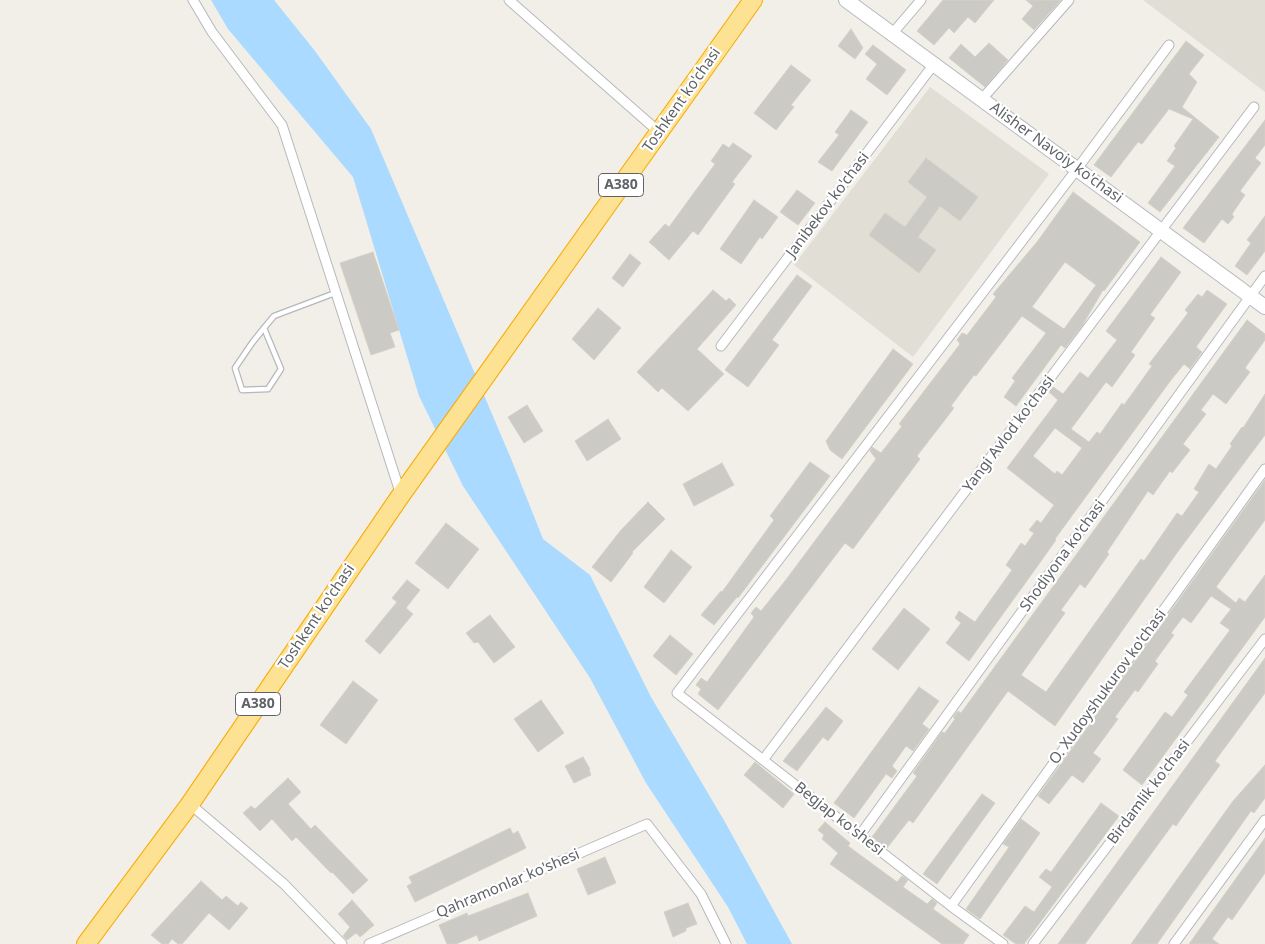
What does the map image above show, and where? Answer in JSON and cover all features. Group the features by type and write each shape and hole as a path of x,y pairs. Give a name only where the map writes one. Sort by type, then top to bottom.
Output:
{"highway":[{"name":"Toshkent ko'chasi","path":"86,944 190,804 401,495 753,0"}],"street":[{"path":"193,0 212,32 282,126 401,495"},
{"path":"509,0 659,132"},
{"name":"Alisher Navoiy ko'chasi","path":"846,0 1265,307"},
{"path":"892,34 922,0"},
{"path":"982,99 1069,0"},
{"path":"1077,169 1169,45"},
{"name":"Janibekov ko'chasi","path":"721,346 934,64"},
{"name":"Yangi Avlod ko'chasi","path":"763,760 1254,108"},
{"name":"Begjap ko'shesi","path":"1003,944 951,906 677,693 1077,169"},
{"name":"Shodiyona ko'chasi","path":"860,835 1265,276"},
{"name":"O. Xudoyshukurov ko'chasi","path":"951,906 1265,469"},
{"name":"Birdamlik ko'chasi","path":"1032,944 1265,639"},
{"path":"190,804 284,884 342,944"},
{"path":"1174,944 1265,820"},
{"name":"Qahramonlar ko'shesi","path":"369,944 647,824 701,894 726,944"}],"lane":[{"path":"264,328 281,369 268,389 242,390 236,368 264,328 274,316 337,292"}],"shaded area":[{"path":"1143,0 1265,0 1265,92"},
{"path":"930,87 1049,174 913,357 794,265"}],"water":[{"path":"211,0 274,0 315,51 371,129 512,461 543,539 590,575 651,697 725,822 792,944 747,944 728,907 646,783 590,678 463,486 419,396 353,177 228,29"}],"building":[{"path":"943,0 994,0 975,23 968,17 954,33 949,28 934,45 917,31"},
{"path":"1026,0 1061,0 1034,30 1022,19 1033,6"},
{"path":"851,29 863,48 855,59 838,46"},
{"path":"1186,41 1204,55 1189,74 1197,82 1182,107 1219,137 1160,212 1148,203 1175,166 1167,161 1176,148 1174,146 1193,119 1169,109 1142,144 1138,142 1111,177 1094,165"},
{"path":"989,43 1008,60 985,87 949,58 961,44 975,57"},
{"path":"873,45 906,70 887,95 866,79 877,64 865,54"},
{"path":"791,65 811,80 791,105 794,107 776,130 754,113"},
{"path":"851,110 868,122 832,171 818,162 839,135 835,132"},
{"path":"1265,120 1265,145 1255,158 1261,163 1240,191 1245,195 1232,214 1234,217 1228,224 1222,219 1204,243 1183,228"},
{"path":"733,143 752,156 732,182 735,184 698,235 693,231 669,260 649,242 665,224 669,227 715,164 711,161 723,144 729,148"},
{"path":"926,158 978,197 960,221 940,206 918,237 936,250 919,273 869,235 885,213 905,227 927,197 908,182"},
{"path":"797,190 815,203 798,225 780,212"},
{"path":"1073,192 1140,242 1103,290 1082,326 1065,348 1061,345 1016,406 1004,397 1015,381 1012,378 1046,333 1022,316 951,406 954,408 917,456 920,459 853,549 845,543 718,710 698,694 701,689 696,685 701,678 707,682 754,617 751,613 756,607 761,611 785,581 876,459 870,451 872,447 881,453 902,426 899,424 960,344 957,340 962,333 967,335 996,297 993,294 1037,242","holes":["1065,262 1096,285 1064,329 1032,307"]},
{"path":"754,200 778,217 762,239 760,237 741,264 720,249"},
{"path":"1265,216 1265,251 1247,275 1235,266 1251,243 1247,240"},
{"path":"373,252 399,330 390,333 395,347 371,355 340,263"},
{"path":"630,254 641,263 623,287 612,278"},
{"path":"1161,257 1181,272 1150,315 1155,318 1131,352 1135,355 1112,387 1106,382 1071,429 1089,442 1097,432 1100,434 1122,403 1124,405 1152,366 1149,364 1188,313 1185,310 1198,294 1202,297 1207,290 1227,304 1196,347 1202,352 1190,369 1184,364 1171,380 969,661 946,643 961,623 955,618 959,611 975,622 1012,570 1006,565 1021,543 1025,546 1034,533 1029,530 1037,520 1041,523 1054,505 1007,468 1058,400 1048,391 1052,386 1063,394 1080,372 1088,378 1117,340 1106,331","holes":["1055,428 1082,448 1062,475 1057,471 1055,474 1033,456"]},
{"path":"797,275 812,286 772,340 779,345 748,387 725,370"},
{"path":"713,290 726,301 729,298 736,305 697,349 724,374 688,411 662,388 658,392 637,372"},
{"path":"598,308 621,328 594,360 572,339"},
{"path":"1247,320 1265,334 1265,340 1245,368 1250,372 1226,404 1213,394 1201,410 1206,414 1183,444 1190,450 1172,473 1170,471 1153,495 1148,491 1107,552 1109,554 1085,588 1080,584 1061,610 1065,613 1021,675 1046,692 1141,559 1144,561 1177,513 1182,516 1199,492 1194,489 1209,464 1216,469 1232,446 1230,444 1265,394 1265,435 1179,550 1055,726 1008,691 913,823 909,820 887,848 872,837 917,776 913,773 942,732 945,733 955,719 953,717 958,711 961,713"},
{"path":"893,349 913,364 842,459 830,450 826,441"},
{"path":"527,405 543,431 524,443 508,417"},
{"path":"608,419 621,439 587,461 575,441"},
{"path":"810,462 830,476 738,598 714,625 701,615 722,592 774,520 770,516"},
{"path":"722,463 734,485 694,506 683,484"},
{"path":"1265,480 1265,520 1216,587 1236,603 1239,598 1245,602 1265,575 1265,617 1142,785 1123,770 1165,712 1172,717 1188,695 1184,692 1230,630 1220,623 1231,609 1211,596 1191,623 1183,617 1171,633 1174,635 1155,661 1158,664 1138,692 1135,690 1115,717 1118,719 1093,753 1101,759 1083,783 1072,775 1049,804 1038,796"},
{"path":"648,502 665,519 632,552 611,582 592,567 621,530"},
{"path":"446,523 479,549 448,589 415,563"},
{"path":"671,550 692,567 664,603 644,587"},
{"path":"407,580 420,590 406,608 413,614 380,654 365,641 397,602 392,598"},
{"path":"904,608 930,629 898,670 872,649"},
{"path":"490,615 515,647 494,663 478,642 474,643 466,633"},
{"path":"670,635 693,654 676,675 653,656"},
{"path":"1265,658 1265,693 1215,761 1220,765 1176,826 1173,824 1085,944 1058,944"},
{"path":"353,681 378,700 346,744 320,725"},
{"path":"919,687 939,701 922,724 929,729 913,751 906,746 892,766 897,771 892,778 886,774 854,818 834,803"},
{"path":"541,700 564,733 538,752 514,719"},
{"path":"826,707 843,721 828,741 823,737 797,771 783,761"},
{"path":"583,757 590,769 591,775 574,783 565,766"},
{"path":"755,762 794,794 783,808 744,775"},
{"path":"1265,765 1265,798 1254,813 1251,811 1157,944 1131,944 1233,801"},
{"path":"288,778 301,792 288,804 311,829 315,825 368,880 353,894 296,837 292,841 272,819 260,831 243,813 251,806 255,809"},
{"path":"982,794 995,803 937,884 923,874"},
{"path":"1101,803 1119,816 1024,944 1016,944 1003,935 1025,906 1034,912 1052,887 1039,877 1046,869 1051,872"},
{"path":"1021,819 1040,833 980,919 966,909 1009,847 1003,844"},
{"path":"825,822 850,843 848,846 897,882 902,876 908,880 903,887 927,904 932,899 937,903 933,909 969,935 963,944 942,944 830,864 838,853 822,839 824,835 818,830"},
{"path":"510,828 513,834 518,831 526,848 415,902 407,886 412,883 409,877"},
{"path":"1265,838 1265,873 1232,920 1228,917 1212,939 1219,944 1189,944"},
{"path":"605,857 616,883 588,895 577,869"},
{"path":"201,881 222,900 226,896 238,906 241,902 248,908 229,930 209,913 182,944 178,944 172,939 168,944 162,944 151,935"},
{"path":"528,893 537,916 479,941 477,935 456,944 447,944 439,925 467,913 468,916"},
{"path":"352,900 374,925 360,937 356,933 347,940 343,936 350,927 338,914"},
{"path":"688,903 697,924 686,928 686,931 673,937 664,912"}]}
